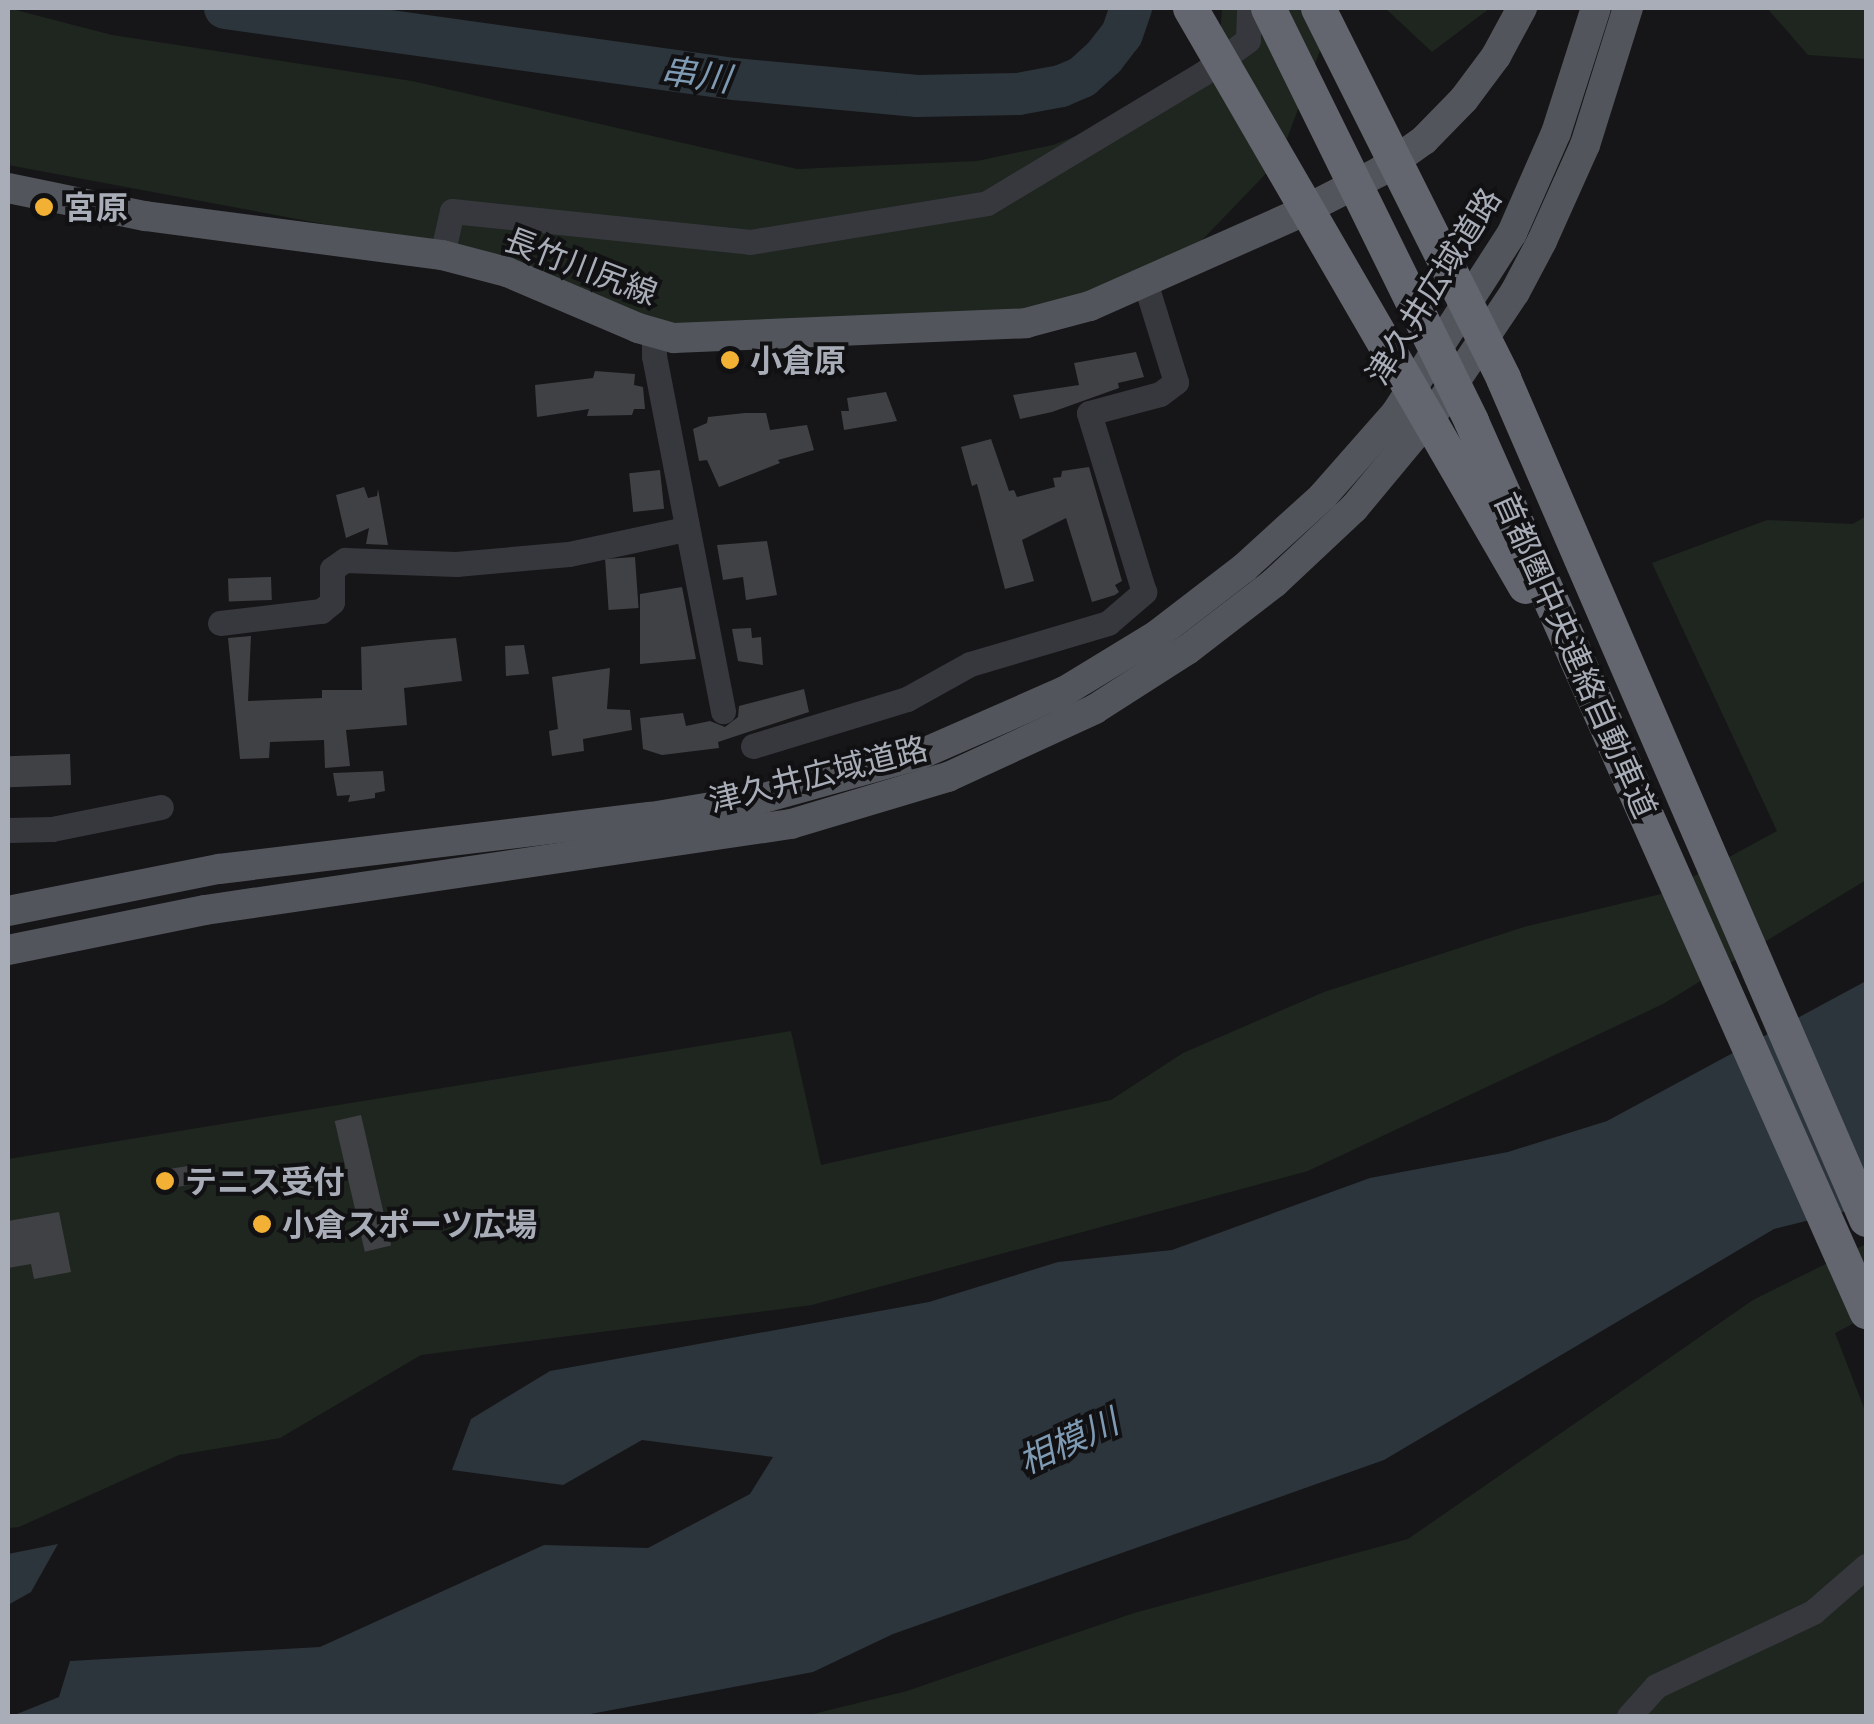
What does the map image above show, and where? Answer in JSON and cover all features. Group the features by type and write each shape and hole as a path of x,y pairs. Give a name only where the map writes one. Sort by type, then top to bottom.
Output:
{"highway":[{"path":"1190,8 1446,454 1535,585"},
{"name":"首都圏中央連絡自動車道","path":"1268,8 1471,422 1535,585 1614,738 1866,1312"},
{"name":"首都圏中央連絡自動車道","path":"1318,8 1360,84 1504,378 1866,1218"},
{"path":"1329,8 1360,84"}],"main road":[{"name":"長竹川尻線","path":"8,188 106,210 442,255 542,285 654,334 729,338 1026,323 1068,314 1145,282 1379,172 1443,122 1490,66 1522,8"},
{"name":"津久井広域道路","path":"8,911 256,864 651,817 760,799 920,755 1080,682 1157,634 1270,546 1323,496 1396,412 1512,233 1556,133 1596,8"},
{"name":"津久井広域道路","path":"8,950 205,910 791,824 948,777 1094,709 1187,650 1274,583 1354,508 1438,407 1515,292 1542,241 1591,128 1628,8"}],"street":[{"path":"442,255 452,212 750,242 987,203 1202,74 1248,40 1249,8"},
{"path":"753,746 907,699 970,664 1108,623 1144,592 1089,414 1160,394 1176,382 1145,282"},
{"path":"654,334 654,356 723,711"},
{"path":"220,623 321,611 332,602 332,569 345,560 456,564 569,554 686,529"},
{"path":"8,830 52,829 161,808"},
{"path":"1628,1716 1656,1686 1813,1612 1866,1566"}],"shaded area":[{"path":"8,8 112,35 412,81 797,169 977,161 1053,145 1163,101 1220,40 1222,8 1336,8 1279,160 1180,263 1026,312 663,325 485,254 8,165"},
{"path":"1385,8 1490,8 1432,52"},
{"path":"1767,8 1866,8 1866,59 1808,55"},
{"path":"1866,516 1866,880 1663,1004 1308,1171 812,1305 421,1355 280,1438 179,1455 19,1527 8,1528 8,1159 791,1031 821,1165 1111,1100 1183,1053 1324,992 1524,927 1661,894 1777,831 1652,563 1767,520 1853,524"},
{"path":"1866,1244 1866,1317 1835,1333 1866,1413 1866,1714 805,1716 907,1691 1134,1613 1408,1539 1753,1300"}],"water":[{"name":"相模川","path":"1866,981 1866,1206 1774,1229 1384,1460 893,1634 813,1672 580,1716 12,1716 59,1697 70,1661 320,1647 544,1545 648,1548 750,1494 773,1457 642,1440 563,1485 452,1470 471,1419 550,1371 929,1302 1058,1262 1172,1250 1370,1178 1508,1152 1607,1121"},
{"path":"58,1544 31,1592 8,1605 8,1554"}],"building":[{"path":"1136,352 1144,377 1118,383 1119,388 1052,412 1020,419 1013,395 1079,385 1074,363"},
{"path":"595,371 635,374 634,385 643,387 645,409 634,409 632,415 587,416 589,409 537,417 535,385 593,378"},
{"path":"886,392 897,421 844,430 841,411 849,411 847,398"},
{"path":"766,413 770,430 807,425 814,450 778,460 780,463 719,487 707,460 699,461 693,429 707,423 708,417"},
{"path":"991,439 1009,491 1014,490 1017,497 1055,487 1053,478 1061,477 1062,471 1089,467 1122,581 1115,585 1119,592 1092,602 1066,518 1022,540 1034,581 1005,589 977,484 972,486 961,447"},
{"path":"660,470 664,509 633,512 629,473"},
{"path":"364,487 368,498 377,496 378,489 388,545 366,544 369,528 346,538 336,495"},
{"path":"767,541 777,595 746,600 743,577 723,580 717,545"},
{"path":"635,557 639,608 609,610 605,559"},
{"path":"271,577 272,600 229,601 228,579"},
{"path":"682,587 696,659 640,664 640,594"},
{"path":"751,628 752,638 761,637 763,665 738,661 732,629"},
{"path":"251,636 248,701 322,698 322,690 362,690 361,647 429,640 456,638 462,681 404,688 407,725 346,730 350,766 325,768 324,740 270,742 269,758 240,759 228,638"},
{"path":"524,645 529,674 506,676 505,646"},
{"path":"610,668 607,709 630,710 632,730 583,739 584,751 552,756 549,731 558,729 552,677"},
{"path":"804,689 809,712 718,742 719,748 662,755 643,749 640,718 683,713 686,726 710,721 725,727 738,717 739,706"},
{"path":"70,754 71,785 9,787 8,756"},
{"path":"383,771 385,791 375,793 375,798 348,802 350,795 337,796 333,773"},
{"path":"361,1115 391,1246 365,1252 335,1121"},
{"path":"188,1166 191,1185 160,1190 157,1171"},
{"path":"59,1212 71,1272 34,1279 31,1264 8,1268 8,1221"}],"waterway":[{"name":"串川","path":"225,8 734,79 917,96 1018,94 1061,86 1082,77 1104,57 1122,34 1131,8"}],"place":[{"name":"宮原","path":"44,207"},
{"name":"小倉原","path":"730,360"},
{"name":"テニス受付","path":"165,1181"},
{"name":"小倉スポーツ広場","path":"262,1224"}]}
